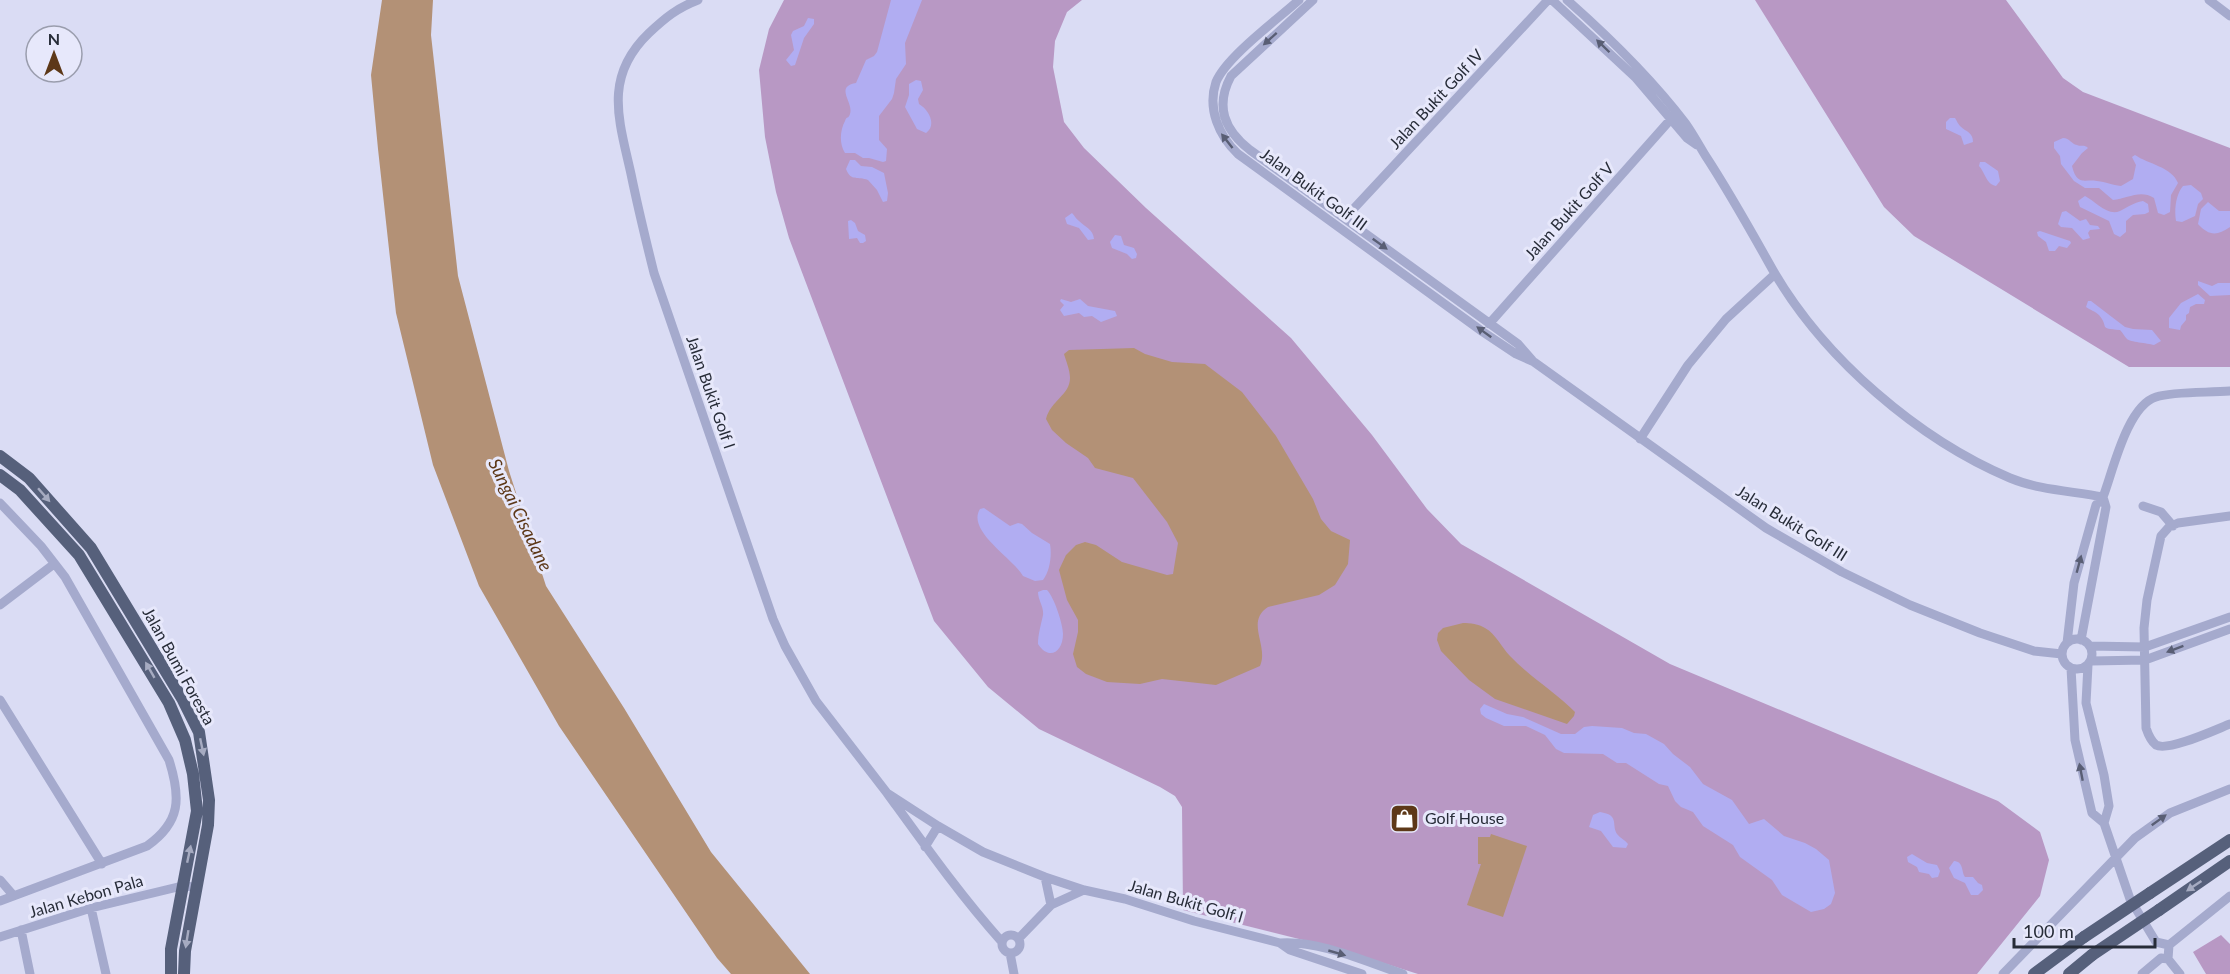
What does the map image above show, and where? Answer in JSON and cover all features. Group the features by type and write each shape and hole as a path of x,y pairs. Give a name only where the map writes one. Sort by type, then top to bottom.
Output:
{"main road":[{"name":"Jalan Bumi Foresta","path":"0,456 29,478 91,548 199,732 209,800 208,825 195,887 185,951 184,974"},
{"name":"Jalan Bumi Foresta","path":"0,474 20,490 79,555 147,665 174,713 185,740 197,794 195,825 171,950 171,974"},
{"path":"2034,974 2230,840"},
{"path":"2069,974 2092,955 2230,861"}],"street":[{"name":"Jalan Bukit Golf I","path":"698,0 669,14 636,46 620,76 618,112 654,273 784,646 816,701 887,793 925,847 1002,942"},
{"name":"Jalan Bukit Golf III","path":"1299,0 1236,56 1216,82 1214,104 1216,123 1224,138 1239,154 1483,332 1516,354 1533,362 1766,528 1842,572 1910,605 1980,633 2034,651 2062,654"},
{"name":"Jalan Bukit Golf III","path":"1313,0 1237,69 1224,91 1223,108 1228,127 1242,143 1518,344 1533,362"},
{"name":"Jalan Bukit Golf IV","path":"1345,218 1550,0"},
{"path":"1550,0 1636,78 1688,138 1701,149"},
{"path":"1567,0 1619,48 1685,123 1750,226 1775,274 1812,326 1848,367 1902,413 1935,437 2011,478 2048,489 2103,497"},
{"path":"2209,0 2230,16"},
{"name":"Jalan Bukit Golf V","path":"1489,324 1671,119"},
{"path":"1640,439 1688,365 1726,319 1775,274"},
{"path":"2165,945 2156,942 2130,899 2104,823 2092,813 2075,740 2071,668 2065,662 2062,654 2067,643 2074,583 2096,505 2103,497 2128,428 2137,412 2146,402 2162,396 2230,391"},
{"path":"2081,640 2106,507 2103,497"},
{"path":"0,503 65,577 169,760 176,781 176,803 171,824 162,836 147,846 0,901"},
{"path":"2143,506 2161,512 2173,526"},
{"path":"2230,516 2173,526 2160,536 2147,600 2144,628 2146,728 2156,745 2162,747 2176,744 2230,724"},
{"path":"0,605 54,564"},
{"path":"2067,643 2074,639 2081,640 2090,646 2145,646 2230,617"},
{"path":"2071,668 2083,668 2089,663 2145,660 2230,629"},
{"path":"2090,646 2092,651 2086,704 2104,775 2109,806 2104,823"},
{"path":"0,700 102,864"},
{"path":"2003,974 2135,838 2169,813 2230,789"},
{"name":"Jalan Bukit Golf I","path":"887,793 983,852 1084,891 1125,898 1194,921 1280,943 1293,942 1311,945 1403,974"},
{"path":"925,847 938,826"},
{"path":"1045,877 1051,905"},
{"path":"0,880 13,895"},
{"name":"Jalan Kebon Pala","path":"0,937 91,908 182,886 195,887"},
{"path":"1019,938 1051,905 1084,891"},
{"path":"2165,945 2230,896"},
{"path":"91,908 106,974"},
{"path":"21,930 30,974"},
{"path":"1008,935 1014,935 1019,938 1021,944 1019,950 1010,953 1005,951 1002,942 1008,935"},
{"name":"Jalan Bukit Golf I","path":"1280,943 1290,950 1362,974"},
{"path":"2165,945 2165,959 2180,974"},
{"path":"1010,953 1014,974"},
{"path":"2142,974 2165,959"}],"shaded area":[{"path":"784,0 1082,0 1067,12 1055,41 1053,67 1064,122 1084,148 1146,208 1291,338 1372,435 1427,509 1461,544 1670,664 1998,801 2040,832 2049,860 2040,896 1977,974 1418,974 1339,949 1183,910 1182,807 1175,796 1039,729 988,687 934,621 789,238 776,192 765,137 759,70 769,29"},
{"path":"1755,0 2006,0 2063,78 2083,92 2230,148 2230,367 2129,367 1914,236 1884,207"},
{"path":"2221,935 2230,944 2230,974 2206,974 2193,952"}],"sand":[{"path":"891,0 922,0 905,43 906,64 896,79 892,99 879,116 879,140 887,149 886,161 883,162 863,158 855,153 845,153 841,133 851,109 846,88 856,83 866,60 877,52"},
{"path":"808,18 814,19 814,24 804,38 795,65 791,66 786,60 794,50 791,35 793,31 804,26"},
{"path":"916,80 921,81 923,90 918,99 919,104 929,114 931,122 926,133 917,129 905,107 909,95 909,84"},
{"path":"1950,118 1955,118 1960,126 1970,134 1973,142 1964,145 1961,136 1946,129 1946,122"},
{"path":"2063,138 2088,148 2072,166 2076,176 2082,180 2121,186 2133,179 2136,165 2132,157 2135,155 2171,173 2178,183 2171,195 2170,212 2164,215 2158,213 2154,198 2149,195 2139,194 2113,200 2099,188 2085,188 2074,181 2061,164 2060,156 2054,148 2054,142"},
{"path":"850,160 884,173 888,193 887,201 883,202 877,190 868,180 850,176 846,169"},
{"path":"1980,162 1985,162 1998,171 2000,181 1996,186 1988,180 1979,166"},
{"path":"2191,185 2201,193 2203,199 2198,204 2195,216 2182,222 2176,221 2175,207 2179,193 2183,186"},
{"path":"2085,196 2111,212 2120,211 2143,201 2148,204 2149,212 2133,215 2126,221 2126,232 2120,237 2114,234 2109,221 2080,207 2078,201"},
{"path":"2208,202 2219,211 2230,211 2230,227 2221,232 2210,233 2198,224 2201,209"},
{"path":"2066,211 2080,221 2086,219 2090,225 2098,226 2100,229 2090,230 2088,233 2090,238 2083,240 2072,228 2061,227 2058,224 2062,212"},
{"path":"1072,213 1090,230 1094,239 1088,240 1079,228 1067,224 1065,218"},
{"path":"851,220 858,231 865,235 866,241 863,243 860,243 857,238 849,239 848,221"},
{"path":"2040,231 2071,243 2067,248 2059,246 2055,251 2049,251 2046,242 2038,236 2037,232"},
{"path":"1115,235 1121,236 1124,245 1134,248 1136,258 1132,259 1127,254 1112,248 1110,242"},
{"path":"2198,281 2212,286 2218,283 2230,283 2230,295 2210,296 2198,285"},
{"path":"2198,294 2205,300 2204,304 2190,307 2180,330 2169,328 2169,318 2181,303"},
{"path":"1061,299 1071,302 1080,299 1088,306 1115,311 1117,316 1101,322 1092,316 1084,317 1079,313 1064,316 1060,310 1064,305"},
{"path":"2088,301 2125,327 2152,330 2161,341 2154,345 2132,341 2127,339 2120,330 2106,328 2099,315 2086,307"},
{"path":"984,508 1010,526 1022,524 1050,544 1050,563 1043,580 1035,581 1023,576 985,535 977,517 980,509"},
{"path":"1047,590 1052,598 1063,630 1061,646 1051,653 1042,649 1038,644 1043,612 1038,592"},
{"path":"1484,704 1507,714 1523,717 1561,734 1575,734 1584,727 1592,726 1622,728 1634,733 1646,734 1664,744 1690,767 1703,784 1732,800 1749,824 1764,819 1784,836 1805,843 1829,860 1835,893 1831,904 1824,909 1811,912 1782,895 1772,880 1740,857 1733,845 1703,826 1693,812 1681,807 1675,801 1668,786 1659,784 1626,763 1617,763 1603,754 1564,753 1556,749 1545,735 1526,726 1504,726 1486,718 1481,714 1480,709"},
{"path":"1600,812 1613,818 1617,834 1628,844 1626,848 1613,847 1601,831 1589,827 1593,815"},
{"path":"1912,854 1927,863 1937,865 1940,871 1938,877 1932,878 1929,874 1919,872 1917,867 1908,862 1907,857"},
{"path":"1954,861 1961,865 1965,877 1973,877 1982,885 1983,890 1978,895 1971,895 1965,883 1954,878 1949,868"}],"water":[{"name":"Sungai Cisadane","path":"382,0 433,0 431,35 458,276 509,471 546,586 624,708 711,852 810,974 731,974 717,958 559,726 479,586 433,465 396,313 371,75"},
{"path":"1134,348 1145,354 1172,362 1205,364 1242,392 1276,436 1313,499 1321,519 1331,531 1350,540 1348,564 1335,585 1319,595 1268,607 1261,613 1258,620 1262,650 1260,666 1216,685 1162,679 1140,684 1107,682 1086,674 1077,667 1073,654 1078,620 1067,600 1059,570 1066,555 1076,545 1085,542 1096,545 1122,562 1167,575 1173,574 1178,543 1167,522 1133,478 1095,468 1088,458 1052,430 1046,419 1048,412 1069,384 1069,372 1064,354 1069,350"},
{"path":"1463,623 1477,625 1489,631 1518,664 1575,712 1567,724 1495,699 1469,680 1441,651 1437,640 1438,633 1443,628"},
{"path":"1491,834 1527,846 1503,917 1467,905 1481,864 1478,864 1478,837 1490,837"}],"place":[{"name":"Golf House","path":"1404,818"}]}
